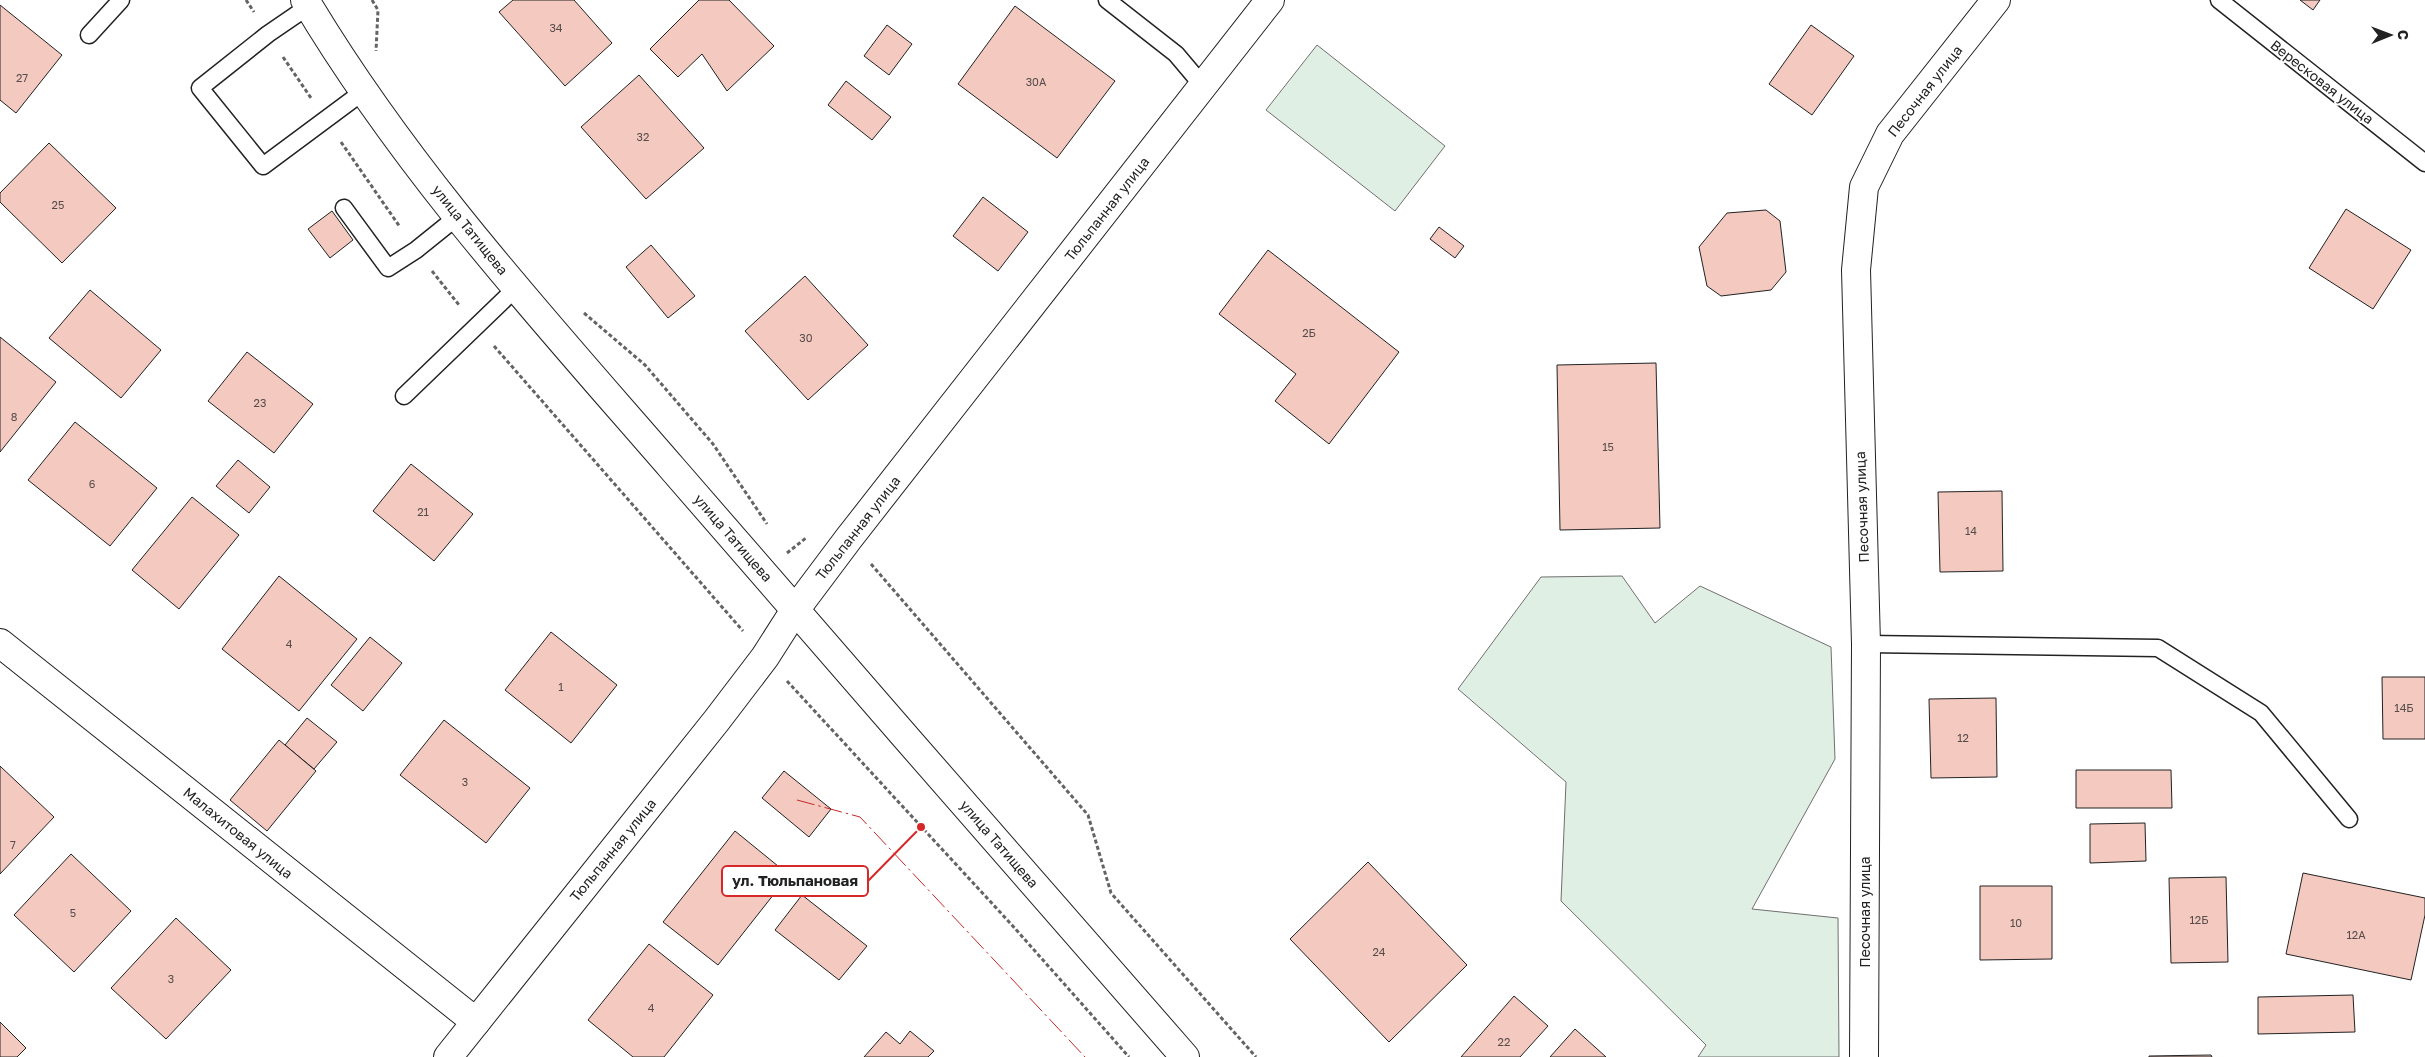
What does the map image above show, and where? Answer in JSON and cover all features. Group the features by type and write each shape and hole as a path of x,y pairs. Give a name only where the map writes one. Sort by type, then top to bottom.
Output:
{"street":[{"name":"Тюльпанная улица","path":"448,1057 765,657 795,610 849,538 1270,0"},
{"name":"Песочная улица","path":"1864,1057 1866,644 1856,270 1864,187 1890,134 1996,0"},
{"name":"улица Татищева","path":"307,3 364,91 457,217 516,288 1185,1057"},
{"name":"Малахитовая улица","path":"0,643 476,1022"}],"lane":[{"path":"90,35 121,0"},
{"path":"1107,0 1176,54 1204,86"},
{"name":"Вересковая улица","path":"2219,0 2425,163"},
{"path":"307,3 200,88 263,166 364,91"},
{"path":"344,208 388,268 416,250 457,217"},
{"path":"404,396 516,288"},
{"path":"1866,644 2158,648 2261,713 2349,819"}],"path":[{"path":"246,0 325,119 416,250 477,326 765,657 1011,924 1129,1057"},
{"path":"372,0 378,10 376,55"},
{"path":"579,309 645,365 713,444 771,530"},
{"path":"781,546 787,553 810,535"},
{"path":"849,538 1088,815 1111,893 1256,1057"}],"green space":[{"path":"1317,45 1445,146 1395,211 1266,110"},
{"path":"1622,576 1655,623 1700,586 1831,647 1835,759 1752,909 1838,918 1839,1057 1698,1057 1706,1045 1561,901 1566,782 1458,689 1541,577"}],"building":[{"path":"513,0 574,0 612,43 565,86 499,12"},
{"path":"699,0 729,0 774,46 727,91 702,54 678,77 650,49"},
{"path":"2300,0 2320,0 2313,10"},
{"path":"0,5 62,55 16,113 0,100"},
{"path":"1015,6 1115,81 1057,158 958,84"},
{"path":"887,25 912,44 889,75 864,56"},
{"path":"1811,25 1854,56 1812,115 1769,84"},
{"path":"639,75 704,148 646,199 581,127"},
{"path":"846,81 891,117 872,140 828,105"},
{"path":"49,143 116,208 62,263 0,202 0,193"},
{"path":"983,197 1028,232 998,271 953,236"},
{"path":"2346,209 2411,250 2373,309 2309,268"},
{"path":"1766,210 1780,221 1786,272 1771,290 1721,296 1707,286 1699,247 1727,213"},
{"path":"332,211 353,240 330,258 308,229"},
{"path":"1439,227 1464,246 1455,258 1430,239"},
{"path":"651,245 695,296 668,318 626,267"},
{"path":"1268,250 1399,352 1329,444 1275,401 1296,374 1219,314"},
{"path":"805,276 868,345 808,400 745,331"},
{"path":"90,290 161,350 121,398 49,338"},
{"path":"0,337 56,382 0,452"},
{"path":"247,352 313,404 274,453 208,401"},
{"path":"1656,363 1660,528 1560,530 1557,365"},
{"path":"75,422 157,488 110,546 28,480"},
{"path":"238,460 270,487 249,513 216,486"},
{"path":"411,464 473,514 434,561 373,511"},
{"path":"2002,491 2003,571 1940,572 1938,492"},
{"path":"192,497 239,535 179,609 132,570"},
{"path":"279,576 357,639 299,711 222,649"},
{"path":"551,632 617,685 571,743 505,690"},
{"path":"370,637 402,663 363,711 331,685"},
{"path":"2382,677 2425,677 2425,739 2383,739"},
{"path":"1996,698 1997,777 1931,778 1929,699"},
{"path":"307,718 337,742 314,769 285,745"},
{"path":"444,720 530,788 486,843 400,775"},
{"path":"279,740 316,771 267,831 230,800"},
{"path":"0,766 54,817 0,874"},
{"path":"2076,770 2171,770 2172,808 2076,808"},
{"path":"784,771 831,809 809,837 762,798"},
{"path":"2145,823 2146,861 2090,863 2090,824"},
{"path":"735,831 789,875 718,965 663,922"},
{"path":"71,854 131,911 74,972 14,915"},
{"path":"1368,862 1467,965 1389,1042 1290,939"},
{"path":"2303,873 2425,898 2425,915 2411,980 2286,954"},
{"path":"2226,877 2228,962 2171,963 2169,878"},
{"path":"1980,886 2052,886 2052,959 1980,960"},
{"path":"802,895 867,946 839,980 775,930"},
{"path":"176,918 231,970 166,1039 111,988"},
{"path":"649,944 713,995 664,1057 633,1057 588,1020"},
{"path":"2353,995 2355,1032 2258,1034 2258,997"},
{"path":"1514,996 1548,1026 1520,1057 1461,1057"},
{"path":"0,1022 26,1048 17,1057 0,1057"},
{"path":"1575,1029 1606,1057 1550,1057"},
{"path":"910,1031 934,1051 928,1057 864,1057 886,1032 900,1044"},
{"path":"2211,1055 2212,1057 2149,1057 2149,1056"}],"power":[{"path":"797,800 860,817 1085,1057"}],"place":[{"name":"ул. Тюльпановая","path":"921,827"}]}
